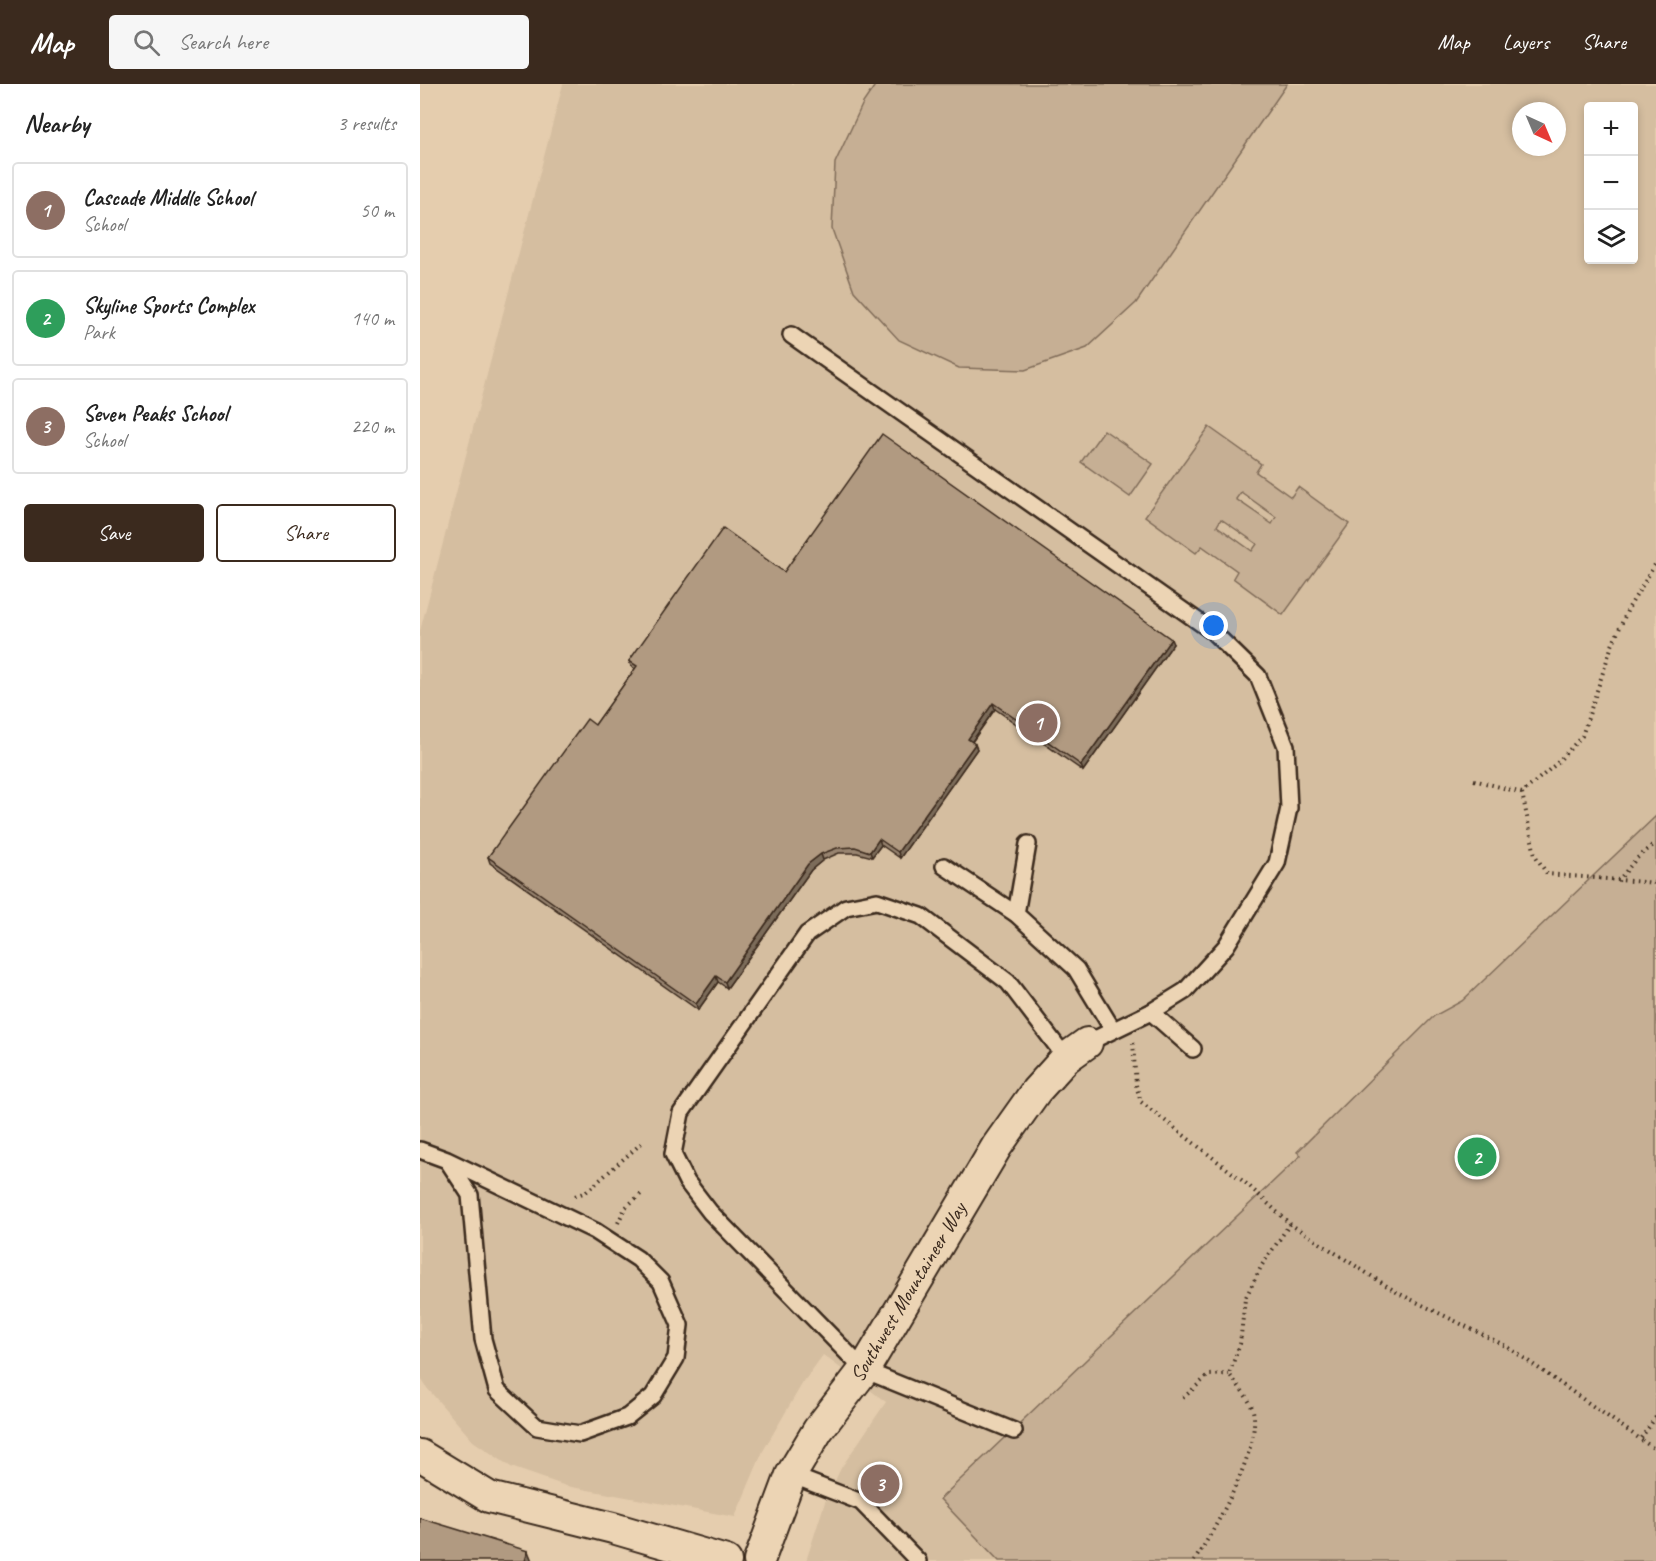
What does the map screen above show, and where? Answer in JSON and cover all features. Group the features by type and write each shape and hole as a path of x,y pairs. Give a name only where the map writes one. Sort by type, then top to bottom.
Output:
{"street":[{"name":"Southwest Mountaineer Way","path":"759,1561 791,1475 818,1430 864,1370 997,1146 1036,1091 1089,1044"},
{"path":"420,1455 489,1497 613,1528 726,1561"}],"lane":[{"path":"791,335 1212,631 1258,676 1286,746 1289,808 1277,862 1226,946 1185,991 1151,1012 1089,1044"},
{"path":"1016,914 1028,844"},
{"path":"945,866 1016,914 1076,969 1089,1044"},
{"path":"1014,1431 864,1370 710,1212 687,1182 673,1154 681,1113 807,934 846,907 877,901 921,916 1089,1044"},
{"path":"1151,1012 1193,1049"},
{"path":"420,1150 447,1160 595,1231 638,1258 661,1282 680,1325 676,1358 653,1396 627,1417 580,1434 537,1427 497,1390 483,1339 470,1195 447,1160"},
{"path":"791,1475 861,1502 918,1561"}],"path":[{"path":"1522,792 1556,764 1582,736 1611,648 1628,609 1656,563"},
{"path":"1474,780 1522,792"},
{"path":"1522,792 1535,855 1547,874 1656,883"},
{"path":"1618,881 1636,859 1656,843"},
{"path":"1131,1022 1136,1084 1142,1102 1248,1185 1290,1224 1398,1293 1508,1347 1656,1450"},
{"path":"573,1197 586,1192 644,1141"},
{"path":"619,1234 618,1223 625,1208 642,1193"},
{"path":"1229,1374 1240,1344 1245,1299 1262,1265 1290,1224"},
{"path":"1183,1398 1209,1375 1229,1374"},
{"path":"1194,1561 1230,1498 1248,1455 1255,1417 1248,1400 1229,1374"},
{"path":"1641,1438 1656,1417"}],"shaded area":[{"path":"563,84 1656,84 1656,816 941,1499 999,1561 806,1561 825,1502 841,1468 886,1402 823,1355 802,1384 763,1451 735,1517 566,1486 511,1467 473,1441 420,1377 420,631"},
{"path":"876,84 1287,84 1136,303 1087,348 1025,370 959,368 899,340 854,291 832,229 835,163 863,103"},
{"path":"1209,427 1261,464 1256,472 1291,497 1298,487 1349,524 1283,615 1233,578 1237,571 1202,546 1196,553 1145,516","holes":["1241,492 1276,517 1272,524 1236,499","1221,519 1257,544 1252,551 1217,526"]},
{"path":"1104,430 1153,464 1130,497 1081,462"},
{"path":"1656,816 1656,1561 999,1561 940,1499 1301,1155 1297,1152 1434,1016 1462,1001"}],"building":[{"path":"882,434 1171,639 1081,765 993,703 968,739 975,744 898,852 879,839 870,852 855,847 837,848 821,854 808,864 725,982 716,976 696,1004 488,857 587,719 595,725 637,666 629,661 723,528 784,572"},
{"path":"420,1518 528,1551 525,1561 420,1561"}],"place":[{"name":"Cascade Middle School","path":"1038,723"},
{"name":"Skyline Sports Complex","path":"1477,1157"},
{"name":"Seven Peaks School","path":"880,1484"}]}
